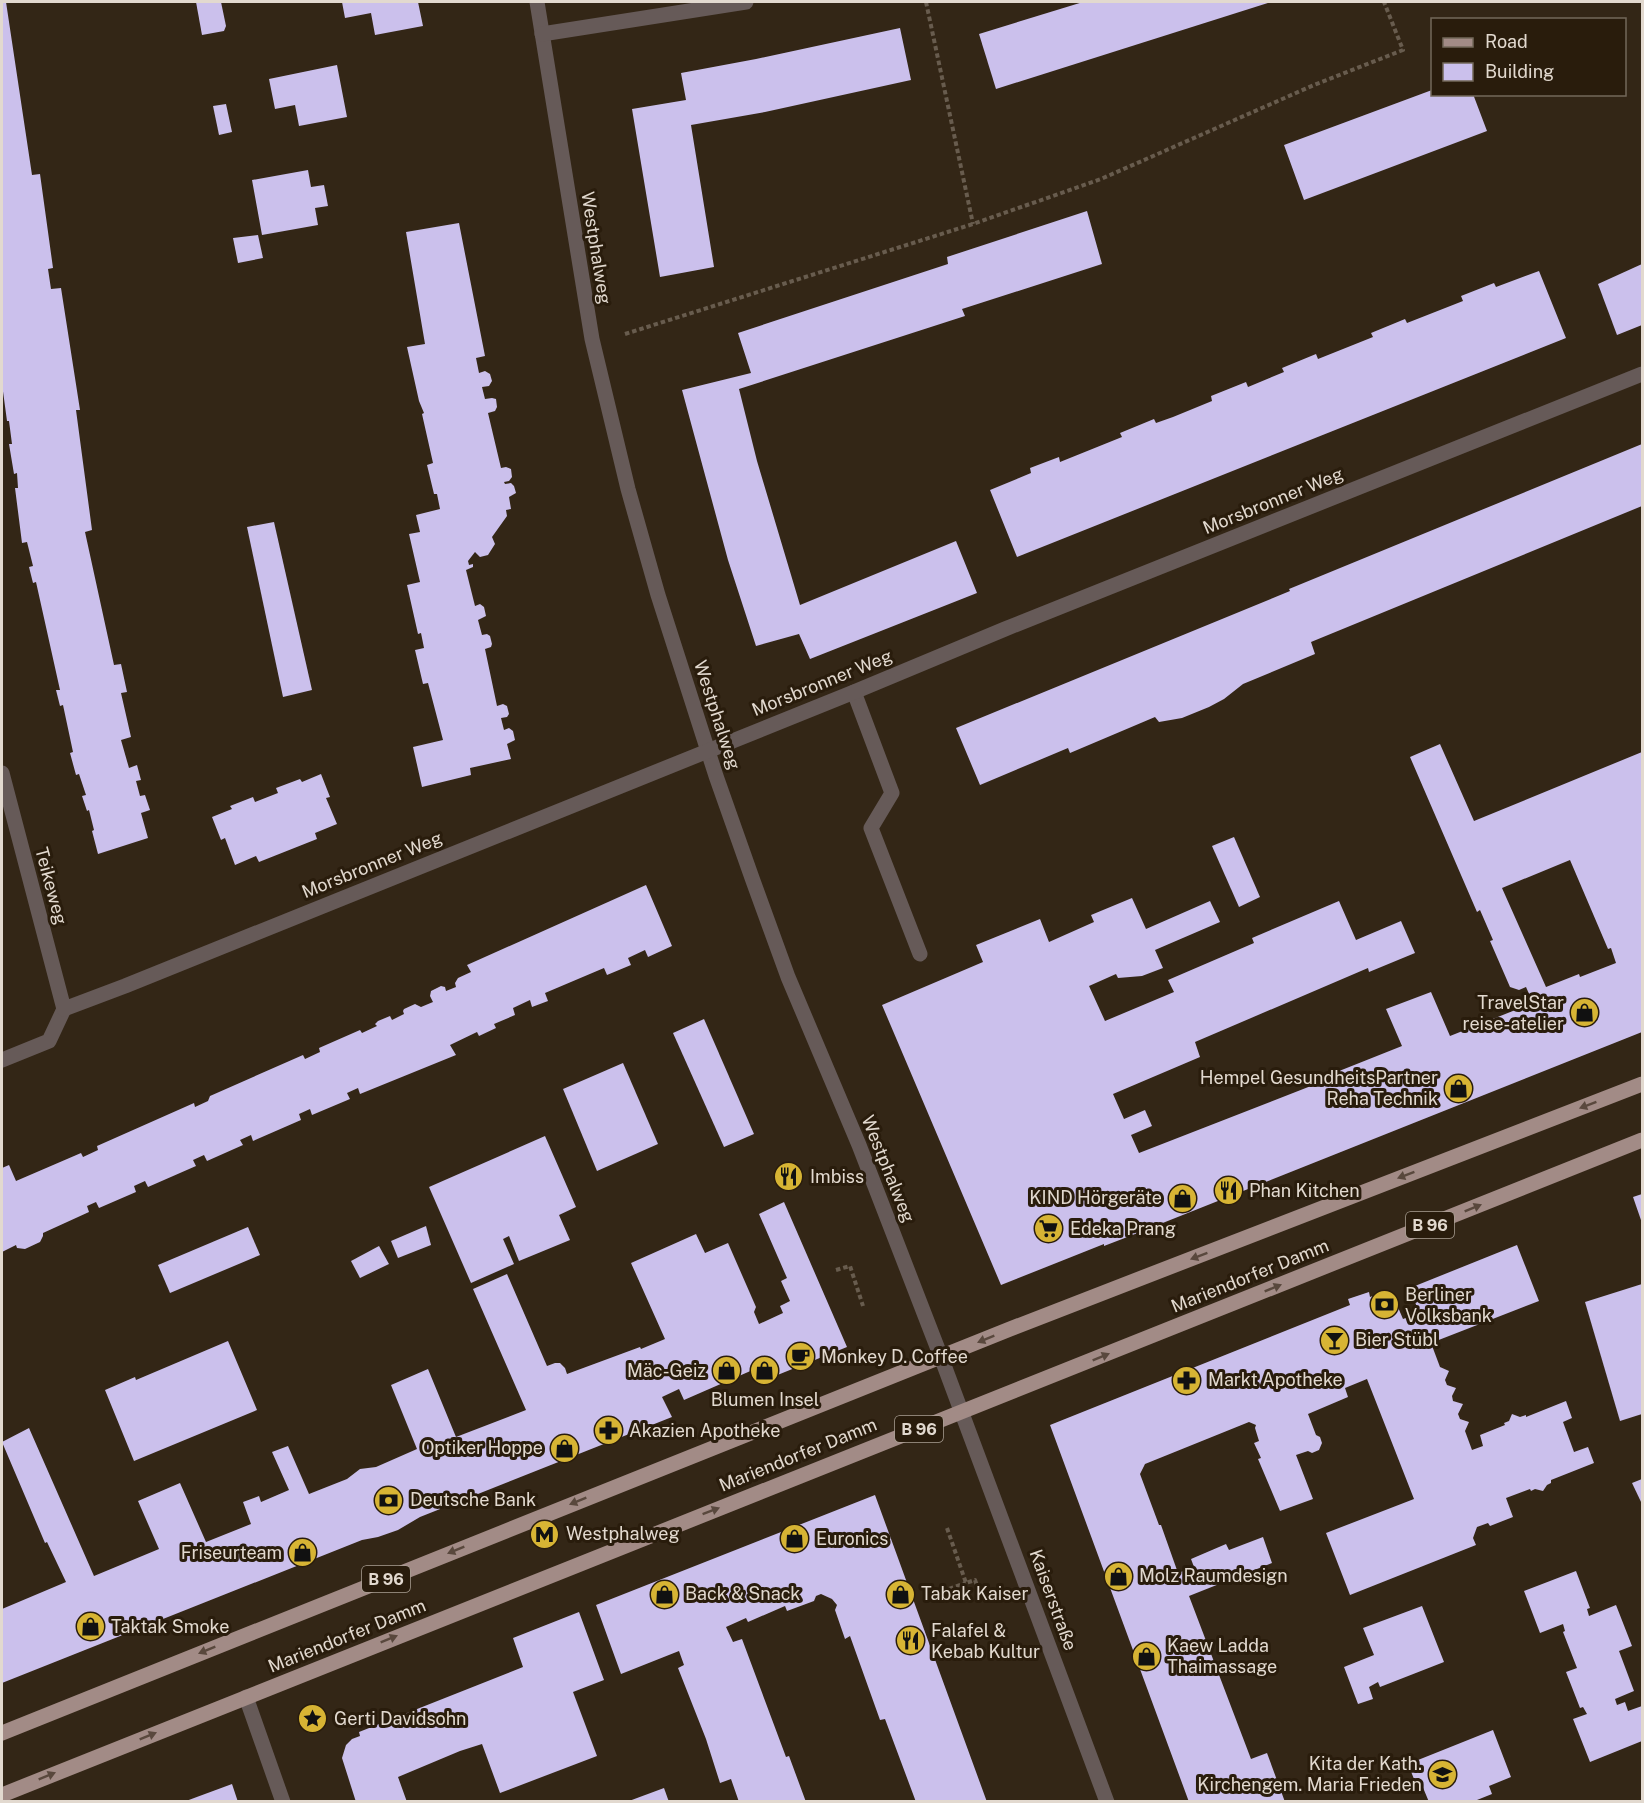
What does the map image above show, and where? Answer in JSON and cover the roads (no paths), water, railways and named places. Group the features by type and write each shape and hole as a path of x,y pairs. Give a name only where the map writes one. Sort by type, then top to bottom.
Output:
{"main road":[{"name":"Mariendorfer Damm","path":"2,1732 941,1357 1642,1084"},
{"name":"Mariendorfer Damm","path":"2,1795 1642,1143"}],"street":[{"name":"Westphalweg","path":"537,2 582,284 605,396 658,595 708,751 788,977 858,1145 962,1412"},
{"path":"542,34 746,2"},
{"name":"Morsbronner Weg","path":"64,1009 136,982 854,692 1016,624 1642,374"},
{"path":"854,692 892,793 871,828 920,954"},
{"name":"Teikeweg","path":"2,773 64,1009"},
{"path":"2,1060 49,1041 64,1009"},
{"name":"Kaiserstraße","path":"962,1412 1107,1802"},
{"path":"246,1697 283,1802"}],"place":[{"name":"TravelStar reise-atelier","path":"1585,1013"},
{"name":"Hempel GesundheitsPartner Reha Technik","path":"1459,1088"},
{"name":"Imbiss","path":"789,1177"},
{"name":"Phan Kitchen","path":"1228,1191"},
{"name":"KIND Hörgeräte","path":"1183,1198"},
{"name":"Edeka Prang","path":"1049,1229"},
{"name":"Berliner Volksbank","path":"1384,1305"},
{"name":"Bier Stübl","path":"1334,1340"},
{"name":"Monkey D. Coffee","path":"800,1357"},
{"name":"Mäc-Geiz","path":"727,1371"},
{"name":"Blumen Insel","path":"765,1371"},
{"name":"Markt Apotheke","path":"1187,1380"},
{"name":"Akazien Apotheke","path":"608,1431"},
{"name":"Optiker Hoppe","path":"564,1448"},
{"name":"Deutsche Bank","path":"389,1500"},
{"name":"Westphalweg","path":"545,1534"},
{"name":"Euronics","path":"795,1539"},
{"name":"Friseurteam","path":"303,1553"},
{"name":"Molz Raumdesign","path":"1118,1576"},
{"name":"Back & Snack","path":"664,1594"},
{"name":"Tabak Kaiser","path":"900,1594"},
{"name":"Taktak Smoke","path":"90,1627"},
{"name":"Falafel & Kebab Kultur","path":"910,1641"},
{"name":"Kaew Ladda Thaimassage","path":"1146,1656"},
{"name":"Gerti Davidsohn","path":"313,1719"},
{"name":"Kita der Kath. Kirchengem. Maria Frieden","path":"1443,1774"}]}
